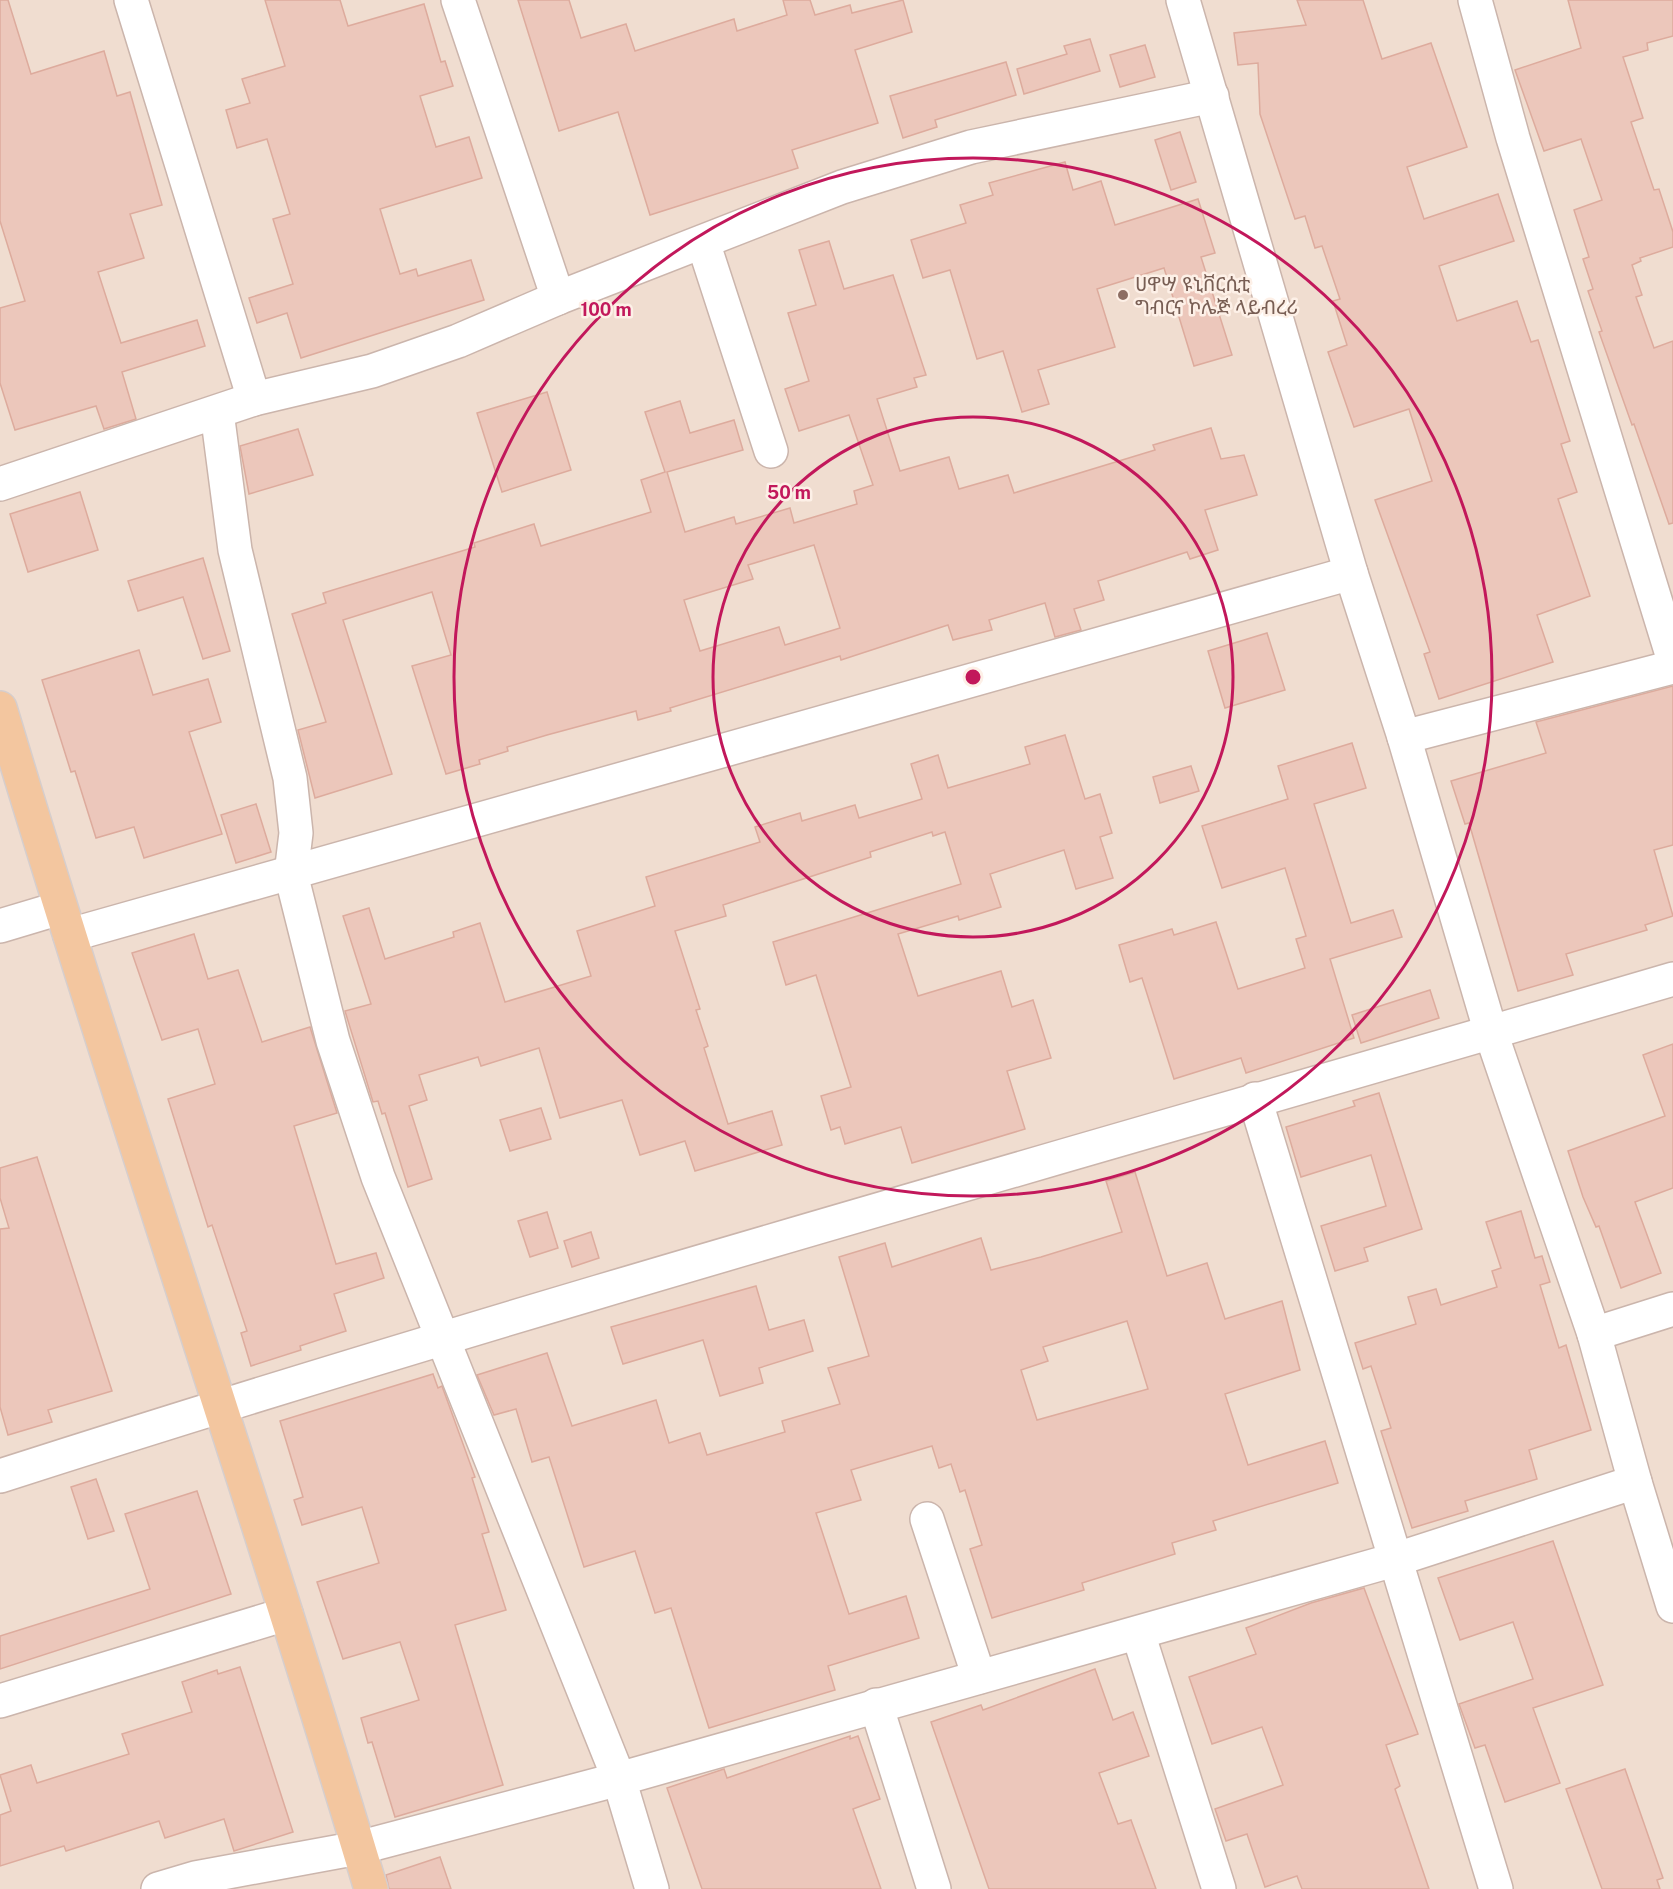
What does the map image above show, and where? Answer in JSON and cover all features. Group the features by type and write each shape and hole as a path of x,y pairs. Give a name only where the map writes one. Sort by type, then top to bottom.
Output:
{"main road":[{"path":"0,708 65,921 286,1614 370,1889"}],"street":[{"path":"131,0 254,399"},
{"path":"458,0 558,298"},
{"path":"1183,0 1350,573 1404,736 1491,1033 1594,1334 1635,1482 1673,1606"},
{"path":"1475,0 1513,138 1673,658"},
{"path":"0,484 254,399 372,371 458,341 558,298 842,187 971,147 1212,96"},
{"path":"703,242 771,451"},
{"path":"217,412 235,550 290,778 296,833 291,874 333,1041 378,1176 619,1779 652,1889"},
{"path":"0,926 65,921 291,874 1350,573"},
{"path":"1404,736 1673,667"},
{"path":"0,1476 220,1406 1256,1099 1673,979"},
{"path":"1256,1099 1394,1560 1496,1889"},
{"path":"1594,1334 1673,1309"},
{"path":"158,1889 195,1878 358,1848 619,1779 1394,1560 1635,1482"},
{"path":"927,1519 979,1677"},
{"path":"0,1701 286,1614"},
{"path":"1138,1633 1219,1889"},
{"path":"876,1705 934,1889"}],"shaded area":[{"path":"0,0 1673,0 1673,1889 0,1889"}],"building":[{"path":"0,0 8,0 31,74 104,51 117,96 130,92 162,205 130,214 144,258 98,272 121,343 197,320 205,346 122,372 136,419 104,429 96,406 15,430 0,383 0,308 25,301 0,221"},
{"path":"265,0 340,0 348,26 424,4 441,62 445,61 453,86 420,96 436,147 469,137 482,178 380,209 400,274 416,269 418,276 471,260 484,300 301,358 287,313 257,323 249,298 293,284 273,219 290,214 267,139 237,148 226,110 250,103 242,79 285,66"},
{"path":"518,0 569,0 581,38 626,24 635,51 734,19 737,31 787,15 783,0 810,0 815,15 850,5 852,13 903,0 912,32 855,50 878,123 792,150 798,168 650,215 618,112 559,131"},
{"path":"1297,0 1363,0 1382,59 1431,43 1467,147 1407,167 1424,219 1498,194 1514,241 1439,266 1457,321 1517,301 1531,342 1538,340 1570,441 1561,444 1577,492 1558,499 1590,596 1537,615 1553,662 1439,699 1424,654 1430,652 1375,500 1432,481 1409,409 1354,427 1328,352 1347,345 1333,301 1340,299 1322,246 1315,248 1305,216 1295,219 1260,114 1258,63 1238,65 1234,33 1306,25"},
{"path":"1568,0 1673,0 1673,36 1647,43 1648,50 1623,57 1643,118 1631,122 1654,190 1659,189 1673,232 1673,247 1640,258 1641,261 1632,265 1642,295 1636,297 1654,348 1673,341 1673,523 1669,524 1599,332 1602,331 1588,291 1593,289 1583,259 1589,257 1574,210 1602,200 1581,139 1544,151 1515,70 1581,48"},
{"path":"1090,39 1100,71 1024,94 1017,69 1067,54 1064,46"},
{"path":"1145,45 1155,77 1120,87 1110,55"},
{"path":"1006,62 1016,95 935,120 937,127 903,138 890,96"},
{"path":"1180,132 1196,182 1171,190 1155,140"},
{"path":"1065,162 1073,190 1101,181 1115,225 1198,199 1215,253 1201,257 1232,355 1194,366 1164,268 1097,289 1115,347 1038,370 1049,404 1022,412 1003,351 977,359 950,270 923,278 911,240 966,223 960,205 993,195 989,183"},
{"path":"829,241 844,289 893,275 926,375 914,378 917,387 877,399 900,471 949,457 959,489 1008,475 1014,493 1155,450 1153,445 1211,428 1221,459 1244,455 1257,495 1205,510 1218,550 1190,559 1187,552 1098,581 1104,600 1074,609 1081,630 1055,637 1045,603 989,620 992,630 953,640 948,625 841,660 840,656 670,708 671,711 638,720 636,711 547,735 507,747 508,751 479,760 480,764 446,774 412,666 451,655 432,592 343,620 392,774 315,798 298,730 326,722 292,614 326,603 323,593 475,547 474,543 534,524 541,546 651,512 641,480 665,472 645,412 680,401 690,433 734,420 743,450 667,472 685,532 734,517 736,524 790,508 794,523 857,504 854,491 873,485 849,415 799,431 785,389 809,381 788,313 816,305 799,250","holes":["814,545 840,628 785,645 779,627 700,651 684,600 753,579 748,565"]},
{"path":"547,392 571,470 502,492 477,413"},
{"path":"298,429 313,475 249,494 240,446"},
{"path":"80,492 98,550 28,572 10,514"},
{"path":"203,558 230,651 203,659 183,597 138,611 128,581"},
{"path":"1267,633 1285,690 1225,708 1208,651"},
{"path":"139,650 153,695 208,679 221,722 189,732 222,834 144,858 134,827 96,838 75,771 71,772 42,680"},
{"path":"1673,686 1673,845 1654,850 1673,916 1645,925 1647,930 1566,954 1573,975 1518,991 1469,823 1465,824 1451,781 1546,753 1536,722"},
{"path":"1065,735 1085,799 1100,794 1112,833 1100,837 1113,878 1076,889 1064,850 990,874 1001,907 959,920 958,916 898,934 918,996 1001,971 1012,1007 1033,1000 1051,1058 1007,1071 1025,1129 912,1163 901,1127 845,1144 840,1127 831,1130 821,1096 851,1087 816,975 786,985 773,942 961,884 945,832 933,836 932,832 870,852 871,857 723,905 726,916 675,931 700,1009 696,1010 708,1046 704,1048 728,1124 772,1111 782,1145 695,1171 685,1141 640,1155 622,1100 560,1118 539,1048 481,1066 478,1057 419,1075 427,1100 409,1106 432,1179 408,1187 385,1113 382,1114 378,1101 373,1102 345,1011 371,1004 343,916 369,908 385,959 454,937 453,932 480,923 505,1002 591,976 577,931 655,906 646,877 760,842 755,827 800,813 802,821 855,805 859,818 922,799 911,764 938,755 948,788 1030,764 1025,747"},
{"path":"1352,743 1366,788 1314,804 1351,923 1393,910 1402,937 1330,959 1354,1038 1246,1073 1241,1058 1174,1079 1142,978 1130,982 1119,945 1172,929 1174,935 1216,922 1238,989 1305,968 1296,939 1306,936 1285,868 1222,888 1202,826 1288,799 1278,766"},
{"path":"1191,766 1199,791 1160,803 1153,777"},
{"path":"256,804 271,852 236,863 221,815"},
{"path":"194,934 208,979 238,970 262,1042 310,1027 337,1113 294,1126 336,1264 376,1253 384,1278 334,1294 346,1331 300,1346 301,1350 251,1366 241,1333 247,1331 212,1225 208,1227 168,1099 215,1084 198,1029 162,1040 132,953"},
{"path":"1430,990 1439,1018 1361,1043 1352,1015"},
{"path":"1673,1044 1673,1188 1635,1202 1661,1273 1621,1288 1599,1226 1596,1227 1583,1197 1568,1151 1665,1116 1643,1055"},
{"path":"1379,1093 1422,1229 1364,1248 1368,1261 1335,1271 1321,1226 1386,1206 1371,1155 1301,1177 1286,1127 1355,1106 1353,1101"},
{"path":"541,1108 551,1139 510,1151 500,1120"},
{"path":"37,1157 112,1391 48,1410 52,1422 8,1435 0,1407 0,1229 9,1228 0,1198 0,1168"},
{"path":"1135,1172 1167,1276 1207,1263 1225,1319 1282,1301 1300,1370 1225,1394 1248,1465 1325,1441 1338,1483 1213,1521 1216,1530 1172,1543 1175,1554 1082,1583 1084,1590 992,1618 970,1549 982,1545 965,1490 960,1492 951,1464 939,1468 932,1446 851,1470 861,1500 816,1513 849,1614 906,1596 919,1638 828,1666 835,1690 709,1728 671,1608 655,1613 635,1551 584,1567 549,1457 532,1462 516,1409 494,1415 477,1375 547,1353 572,1426 656,1400 669,1443 700,1433 707,1455 785,1432 782,1421 840,1404 828,1368 869,1356 839,1257 885,1243 892,1267 981,1238 991,1270 1041,1257 1122,1232 1106,1181","holes":["1127,1321 1148,1389 1037,1420 1021,1370 1048,1361 1043,1347"]},
{"path":"1521,1211 1535,1258 1542,1256 1550,1282 1540,1285 1559,1348 1566,1345 1591,1430 1529,1450 1537,1479 1465,1501 1468,1511 1412,1528 1381,1431 1391,1428 1371,1366 1363,1369 1355,1343 1416,1324 1408,1297 1436,1289 1441,1305 1497,1287 1492,1271 1501,1268 1486,1222"},
{"path":"547,1212 558,1248 530,1257 518,1221"},
{"path":"591,1232 599,1258 572,1267 564,1241"},
{"path":"756,1286 769,1330 804,1320 813,1351 759,1368 763,1383 720,1396 703,1340 623,1364 611,1327"},
{"path":"433,1374 438,1388 442,1386 475,1477 472,1478 489,1532 482,1534 506,1610 455,1625 503,1785 395,1817 372,1742 368,1743 361,1718 419,1700 400,1642 343,1659 317,1582 379,1563 362,1507 302,1525 294,1500 303,1497 280,1421"},
{"path":"96,1479 114,1531 88,1539 71,1487"},
{"path":"197,1491 231,1594 0,1669 0,1636 150,1589 125,1514"},
{"path":"1553,1541 1603,1685 1533,1708 1560,1783 1505,1802 1485,1745 1475,1748 1459,1704 1533,1679 1513,1622 1460,1640 1438,1578"},
{"path":"1364,1588 1418,1734 1386,1745 1400,1786 1395,1789 1429,1889 1302,1889 1297,1876 1265,1887 1247,1834 1226,1841 1215,1809 1283,1785 1262,1727 1212,1744 1189,1677 1256,1654 1246,1628 1311,1603"},
{"path":"240,1667 293,1832 234,1851 224,1819 165,1838 159,1821 66,1851 64,1846 0,1866 0,1815 11,1811 0,1775 31,1765 37,1783 129,1754 122,1734 192,1712 182,1682 217,1670 218,1674"},
{"path":"1095,1669 1113,1720 1133,1712 1149,1756 1099,1773 1118,1824 1131,1820 1156,1889 989,1889 931,1722 981,1705 983,1710"},
{"path":"850,1736 850,1739 858,1736 880,1799 853,1809 881,1889 702,1889 667,1788 724,1769 727,1778"},
{"path":"1625,1769 1663,1878 1657,1880 1660,1889 1602,1889 1566,1789"},
{"path":"440,1857 451,1889 389,1889 386,1875"}],"place":[{"name":"ሀዋሣ ዩኒቨርሲቲ ግብርና ኮሌጅ ላይብረሪ","path":"1123,295"}]}
